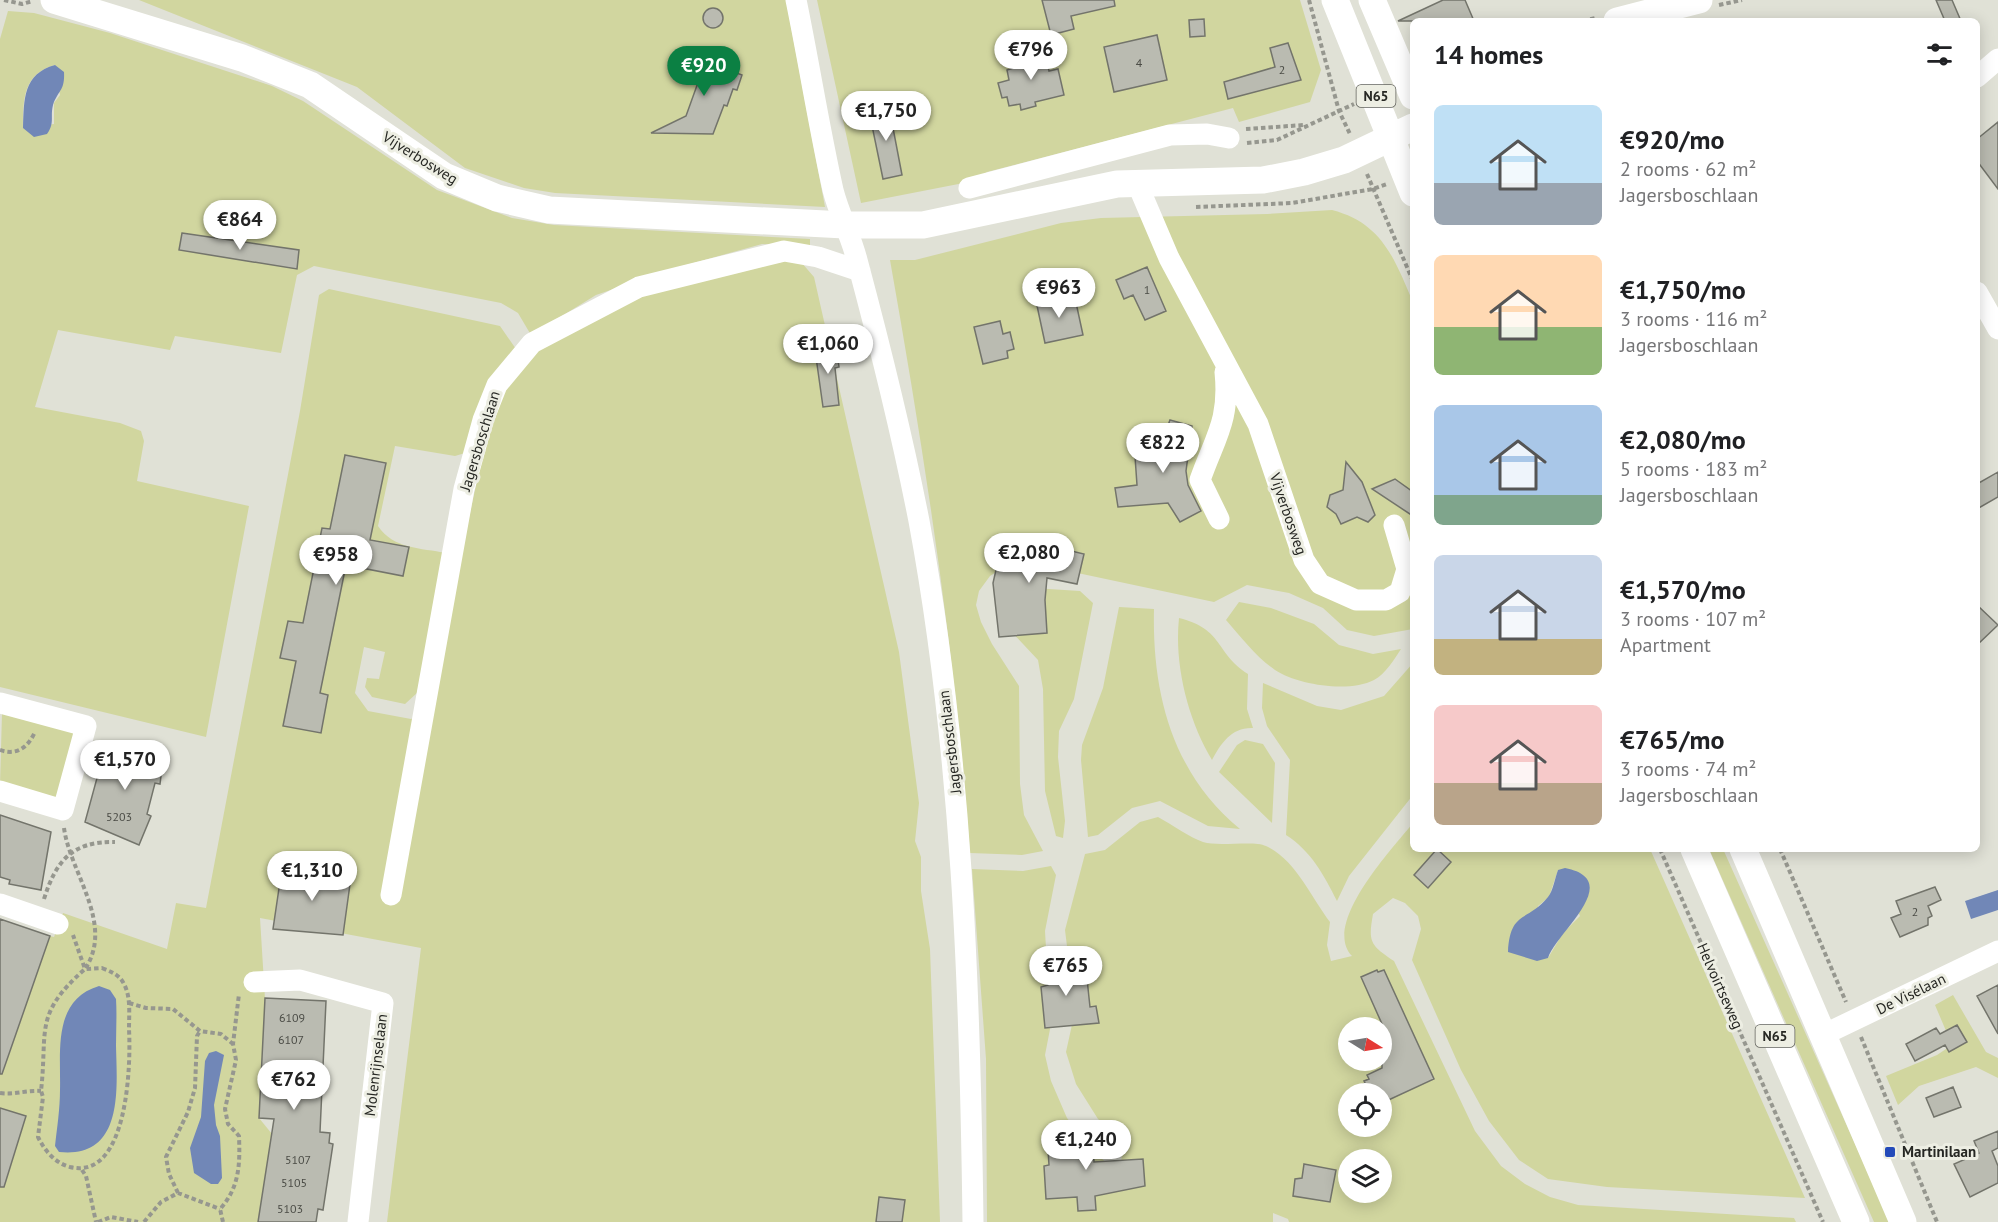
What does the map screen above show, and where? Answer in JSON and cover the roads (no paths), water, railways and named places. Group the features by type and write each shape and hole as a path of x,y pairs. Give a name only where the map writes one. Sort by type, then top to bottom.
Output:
{"main road":[{"name":"Vijverbosweg","path":"54,0 242,58 310,86 444,176 497,198 530,206 571,211 845,225 923,225 1068,194 1137,183 1263,180 1304,172 1344,160 1402,132"},
{"name":"N65","path":"1335,0 1402,132 1410,176"},
{"name":"N65","path":"1372,0 1410,89"},
{"path":"1629,18 1699,0"},
{"name":"Helvoirtseweg","path":"1695,852 1856,1222"},
{"path":"1744,852 1903,1222"}],"street":[{"name":"Jagersboschlaan","path":"796,0 834,192 860,271 919,522 949,720 963,885 972,1096 973,1222"},
{"path":"1980,74 1998,59"},
{"path":"969,188 1170,135 1234,133"},
{"path":"1060,165 1068,194"},
{"name":"Vijverbosweg","path":"1137,183 1169,258 1258,424 1304,560 1320,584 1356,600 1386,600 1400,592 1407,569 1394,525"},
{"name":"Jagersboschlaan","path":"392,895 464,489 483,420 497,384 532,343 639,287 784,251 818,257 860,271"},
{"path":"1980,297 1998,328"},
{"name":"Vijverbosweg","path":"1219,519 1200,480 1223,425 1227,396 1225,366"},
{"path":"0,703 86,726 63,810 0,791"},
{"path":"0,904 48,921"},
{"name":"De Visélaan","path":"1823,1035 1998,951"},
{"name":"Molenrijnselaan","path":"254,982 300,980 383,1003 357,1222"}],"water":[{"path":"55,65 64,72 64,78 53,105 51,127 47,134 34,137 23,128 27,89 31,81 44,69"},
{"path":"1565,868 1582,874 1589,884 1589,895 1573,922 1548,958 1537,961 1508,952 1509,939 1516,923 1541,905 1553,888 1558,870"},
{"path":"1998,890 1998,910 1971,919 1965,901"},
{"path":"99,986 110,990 116,999 117,1082 112,1118 106,1133 95,1144 80,1151 59,1152 55,1146 60,1104 62,1029 73,1003 84,993"},
{"path":"216,1051 224,1055 214,1105 216,1125 220,1136 222,1178 218,1184 211,1184 194,1173 190,1148 201,1117 205,1061 209,1053"}],"place":[{"name":"Martinilaan","path":"1890,1152"}]}
